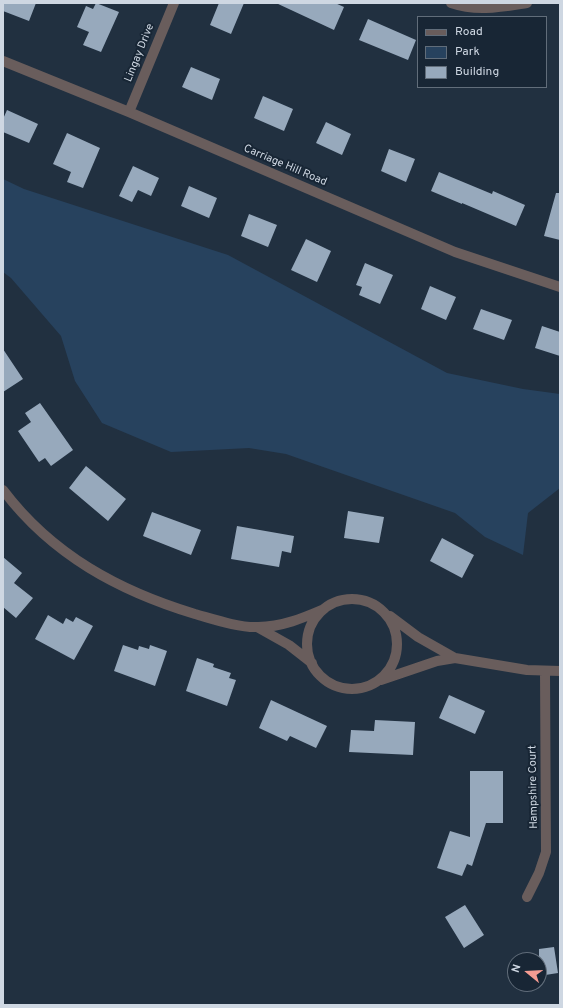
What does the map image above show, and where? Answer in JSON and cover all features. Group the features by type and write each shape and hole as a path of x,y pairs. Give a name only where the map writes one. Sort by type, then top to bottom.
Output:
{"street":[{"name":"Lingay Drive","path":"129,112 174,3"},
{"path":"451,3 470,9 487,9 527,3"},
{"name":"Carriage Hill Road","path":"3,62 129,112 455,252 560,287"},
{"path":"3,490 32,522 56,545 102,576 139,595 171,607 222,621 257,627 295,621 324,609 338,601 352,599 365,601 382,610 418,637 455,658"},
{"path":"312,664 308,650 308,635 314,621 324,609"},
{"path":"376,682 390,667 396,654 397,645 392,624 382,610"},
{"path":"257,627 289,645 312,664 324,680 342,688 362,688 437,661 455,658 545,672 560,671"},
{"name":"Hampshire Court","path":"527,897 539,873 546,852 545,672"}],"green space":[{"path":"3,179 24,189 228,255 447,373 523,389 560,394 560,488 528,513 523,555 485,537 455,513 286,454 249,448 171,452 102,423 75,381 61,336 11,278 3,272"}],"building":[{"path":"3,3 36,3 29,21 3,11"},
{"path":"96,3 119,12 101,52 83,45 89,32 77,27 86,6 93,9"},
{"path":"219,3 244,3 231,34 210,25"},
{"path":"276,3 335,3 344,7 334,30"},
{"path":"368,19 416,40 408,60 359,40"},
{"path":"191,67 220,79 212,100 182,87"},
{"path":"263,96 293,109 284,131 254,118"},
{"path":"7,110 38,124 29,143 3,132 3,119"},
{"path":"326,122 351,134 342,155 316,143"},
{"path":"67,133 100,148 83,188 67,182 71,172 53,164"},
{"path":"389,149 415,159 406,182 381,171"},
{"path":"133,166 159,178 151,196 138,190 132,202 119,196"},
{"path":"439,172 492,194 493,191 525,205 516,226 431,191"},
{"path":"189,186 217,198 209,218 181,206"},
{"path":"556,193 560,193 560,240 544,236"},
{"path":"249,214 277,225 268,247 241,236"},
{"path":"306,239 331,251 317,282 291,270"},
{"path":"365,263 393,275 380,304 359,295 362,287 356,285"},
{"path":"430,286 456,297 446,320 421,309"},
{"path":"481,309 512,320 504,340 473,329"},
{"path":"542,326 560,332 560,356 535,348"},
{"path":"3,349 23,379 3,392"},
{"path":"40,403 73,450 51,466 45,458 39,462 18,431 31,422 25,413"},
{"path":"86,466 126,499 108,521 69,488"},
{"path":"348,511 384,517 379,543 344,538"},
{"path":"152,512 201,530 191,555 143,536"},
{"path":"237,526 294,536 291,553 282,551 279,567 231,559"},
{"path":"442,538 474,555 462,578 430,561"},
{"path":"3,557 22,573 14,583 33,598 16,618 3,607"},
{"path":"48,615 63,624 66,618 73,622 76,617 93,626 74,660 35,639"},
{"path":"123,645 138,650 139,646 149,649 150,645 167,651 155,686 114,671"},
{"path":"197,658 214,664 213,667 231,673 229,678 236,680 227,706 186,691"},
{"path":"449,695 485,711 475,734 439,718"},
{"path":"271,700 327,726 316,748 290,736 287,741 259,728"},
{"path":"375,720 415,722 413,755 349,752 351,730 374,731"},
{"path":"470,771 503,771 503,823 486,823 472,866 467,864 462,876 437,868 450,831 470,837"},
{"path":"465,905 484,935 464,948 445,917"},
{"path":"554,947 558,973 547,975 547,952 539,952 539,949"}]}
